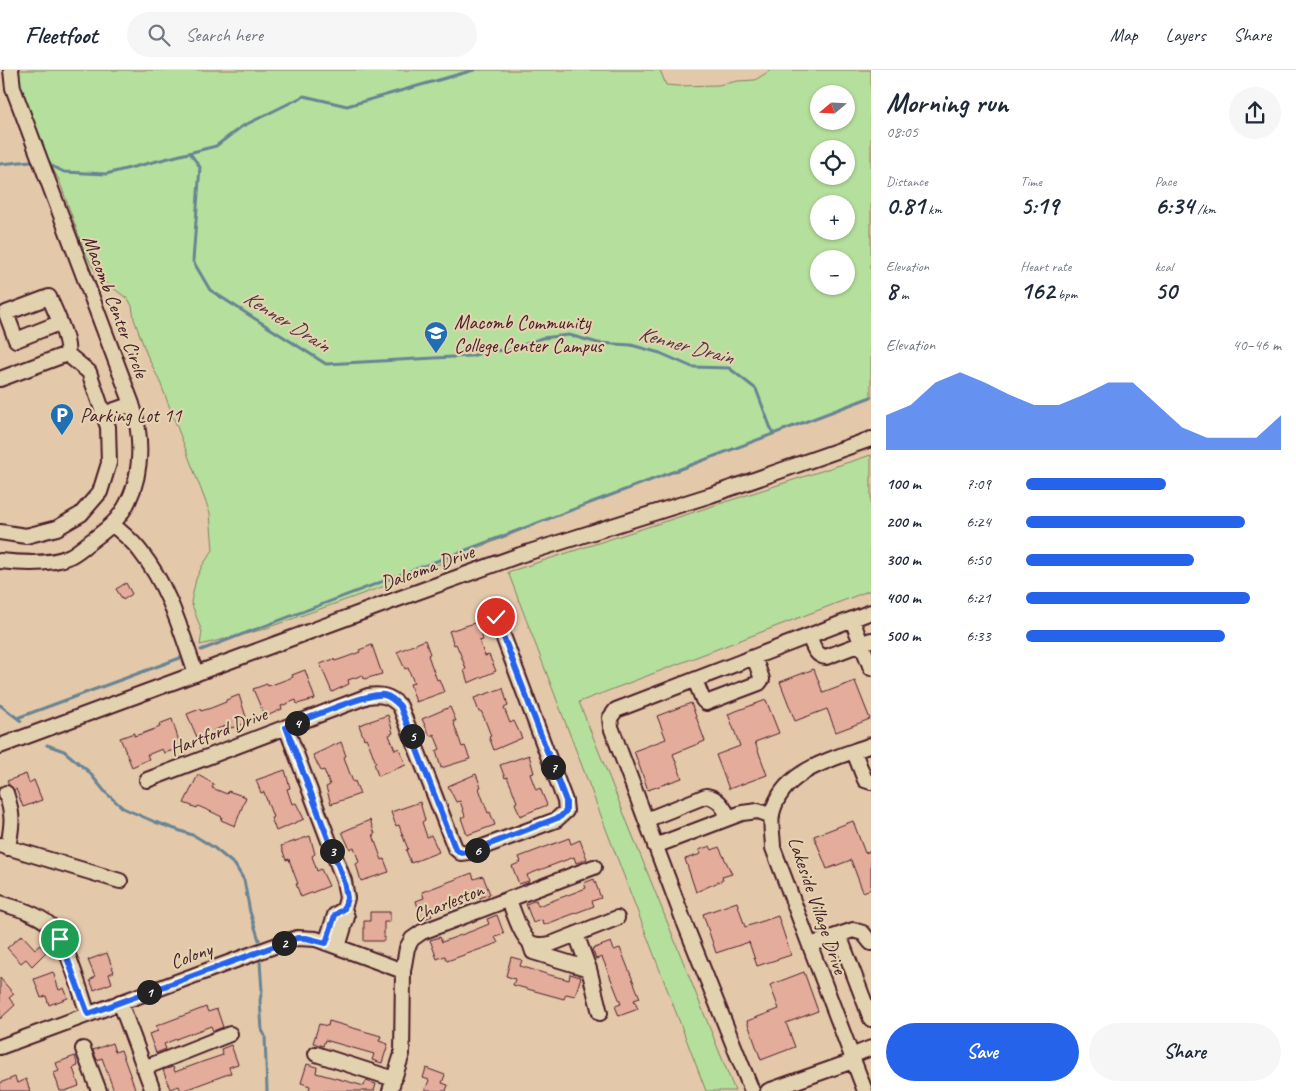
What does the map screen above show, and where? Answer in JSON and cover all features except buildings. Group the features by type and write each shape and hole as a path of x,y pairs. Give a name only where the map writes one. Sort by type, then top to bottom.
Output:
{"street":[{"name":"Macomb Center Circle","path":"0,561 39,563 68,558 112,524 118,518 131,493 139,462 140,443 132,404 7,71"},
{"path":"59,324 68,348 67,354"},
{"path":"0,379 67,354"},
{"path":"0,532 26,536 57,528 81,514 100,492 109,463 108,427 89,372 67,354"},
{"path":"103,414 132,404"},
{"name":"Dalcoma Drive","path":"0,746 511,558 711,495 871,439"},
{"path":"112,524 140,550 164,586 196,674"},
{"path":"752,1091 683,919 611,728 610,718 616,710 871,612"},
{"name":"Hartford Drive","path":"147,780 368,696 384,695 400,706 455,848 461,853 469,852 556,820 566,811 566,801 496,617"},
{"path":"852,620 866,642 871,668"},
{"path":"809,636 816,653 826,657 866,642"},
{"path":"694,680 703,700 706,702 759,683 762,679 754,657"},
{"path":"286,727 344,881 347,898 344,909 335,915 332,945 403,972"},
{"name":"Lakeside Village Drive","path":"864,1091 774,848 772,816 780,793 802,772 871,745"},
{"path":"854,752 865,780 871,782"},
{"path":"6,794 13,822 4,846 120,881"},
{"path":"646,820 706,796 713,797 718,801 729,817"},
{"name":"Lakeside Village Drive","path":"656,846 742,813 758,811 772,816"},
{"name":"Charleston","path":"392,1085 402,1054 403,972 407,948 412,939 422,932 594,867"},
{"path":"509,900 533,952 589,970"},
{"path":"0,903 39,917 51,926 64,947 88,1014"},
{"path":"530,942 540,945 551,944 617,918"},
{"path":"810,945 852,930 863,933 871,943"},
{"path":"576,934 589,970 600,1014"},
{"path":"839,935 871,1019"},
{"name":"Colony","path":"0,1047 255,953 301,938 332,945"},
{"path":"120,1002 153,1091"},
{"path":"144,1068 230,1034"},
{"path":"768,1091 852,1058 871,1048"},
{"path":"83,1049 99,1091"},
{"path":"316,1054 392,1085"}],"green space":[{"name":"Macomb Community College Center Campus","path":"19,70 660,70 666,85 678,86 718,85 755,80 771,70 871,70 871,397 590,502 393,583 261,630 200,645 202,632 191,602 196,579 213,550 210,513 160,382 147,355 134,319 132,306 129,300 100,278 92,266 84,250 59,180 45,155 18,87"},
{"path":"871,455 871,590 579,702 735,1091 706,1091 508,572"}],"waterway":[{"path":"52,166 64,172 106,174 216,146 241,127 304,96 347,106 474,70"},
{"name":"Kenner Drain","path":"190,153 200,167 193,261 210,290 326,364 471,356 489,351 510,350 542,338 569,335 598,343 631,345 660,353 692,367 729,368 756,389 773,434"},
{"name":"Kenner Drain","path":"0,164 31,161"},
{"path":"201,650 871,397"},
{"path":"17,718 180,658"},
{"path":"0,705 21,721"},
{"path":"47,745 64,751 88,771 106,793 123,808 195,836 213,847 235,865 244,880 250,912 259,940"},
{"path":"260,962 262,991 260,1000 262,1030 265,1036 267,1091"}],"place":[{"name":"Macomb Community College Center Campus","path":"436,354"},
{"name":"Parking Lot 11","path":"62,436"}],"route":[{"path":"60,939 88,1014 297,938 306,938 326,943 335,915 344,909 347,898 344,881 286,727 368,696 384,695 394,700 400,706 455,848 461,853 469,852 556,820 566,811 566,801 496,617"}]}
